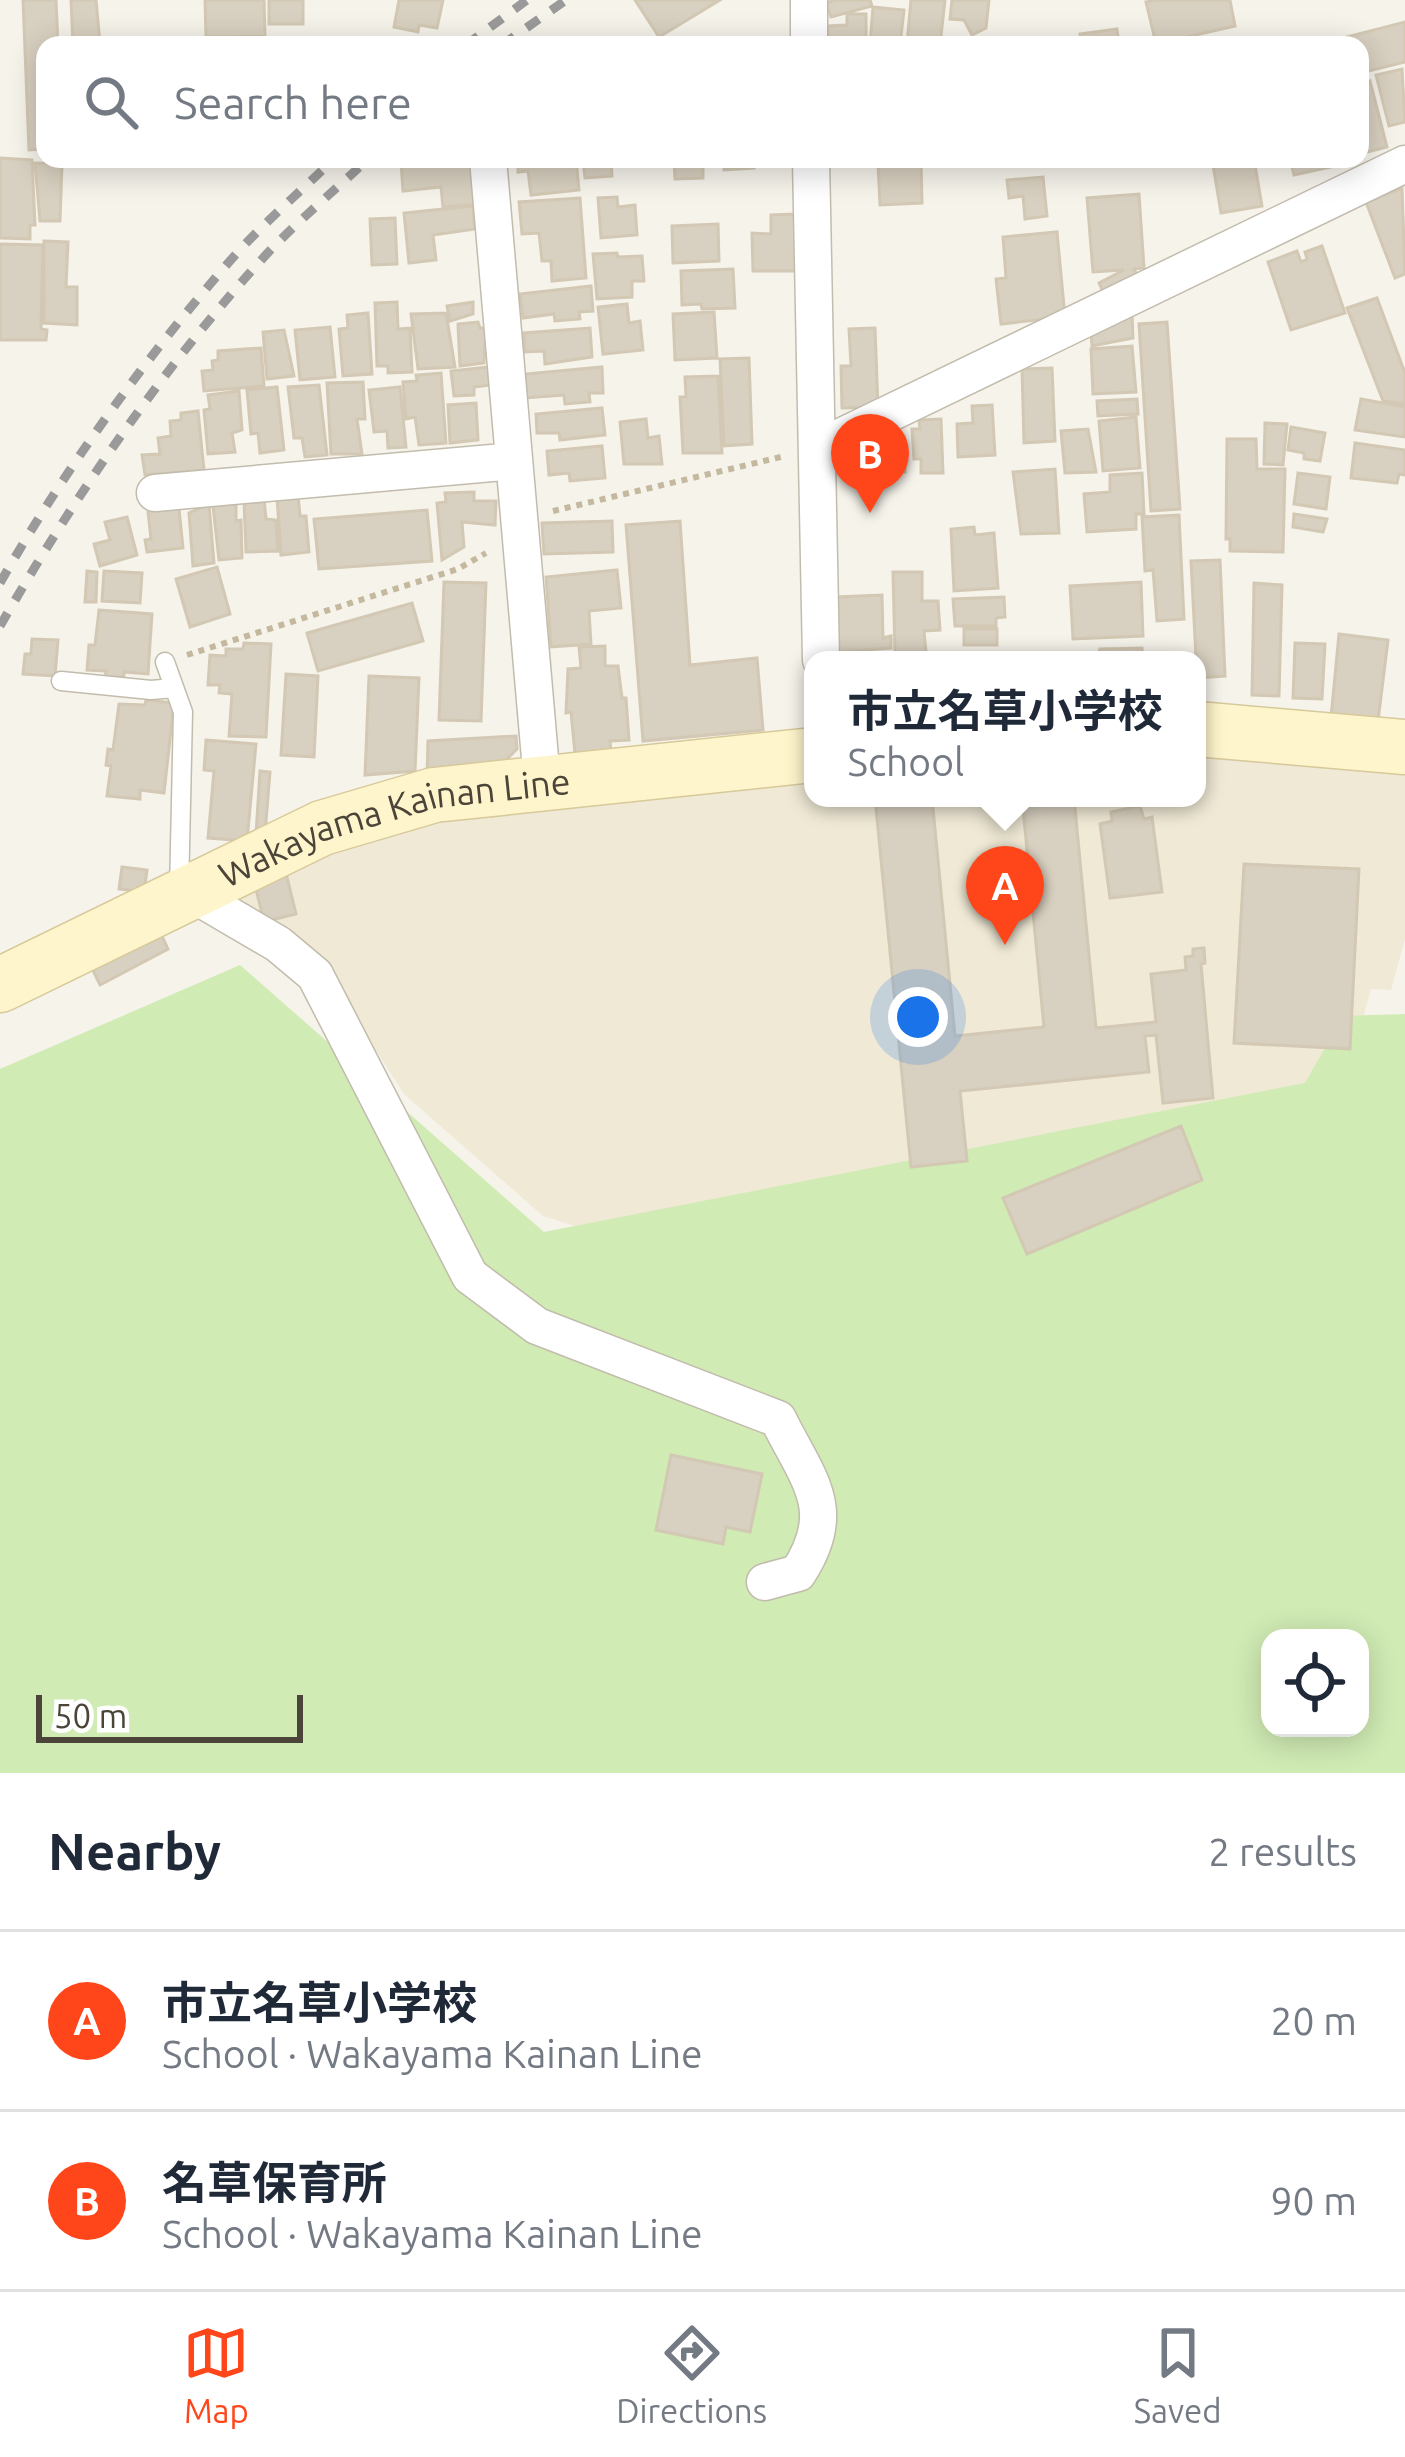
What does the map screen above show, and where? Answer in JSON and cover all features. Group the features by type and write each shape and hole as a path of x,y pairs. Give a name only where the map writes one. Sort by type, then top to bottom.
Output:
{"main road":[{"path":"1206,730 1405,747"},
{"name":"Wakayama Kainan Line","path":"0,985 322,828 434,795 804,756"}],"street":[{"path":"808,0 809,36"},
{"path":"818,448 1405,164"},
{"path":"489,168 542,781"},
{"path":"811,168 821,651"},
{"path":"155,493 514,460"},
{"path":"184,895 278,944 315,975 470,1276 537,1326 778,1420 820,1502 816,1545 798,1573 765,1582"}],"lane":[{"path":"165,662 184,712 184,895"},
{"path":"61,681 174,688"}],"path":[{"path":"165,662 458,569 520,526 818,448"}],"shaded area":[{"path":"1206,743 1405,761 1405,939 1391,990 1371,989 1351,1062 1198,1137 660,1253 543,1216 404,1094 336,988 227,903 307,853 450,807 804,780 804,807 1206,807"}],"green space":[{"path":"240,965 544,1232 1305,1083 1343,1016 1405,1014 1405,1773 0,1773 0,1069"}],"building":[{"path":"23,0 56,0 58,36 36,36 36,150 29,150"},
{"path":"71,0 96,0 99,36 73,36"},
{"path":"205,0 264,0 265,36 206,36"},
{"path":"269,0 303,0 303,24 269,24"},
{"path":"399,0 443,0 437,28 419,25 418,32 394,27"},
{"path":"635,0 720,0 661,36"},
{"path":"870,0 872,6 831,17 826,3"},
{"path":"911,0 945,0 941,36 908,36"},
{"path":"952,0 989,0 986,28 972,35 964,20 950,19"},
{"path":"1230,0 1235,26 1191,36 1154,36 1146,2"},
{"path":"873,7 904,10 901,36 871,36"},
{"path":"847,14 866,14 866,36 828,36 828,26 847,25"},
{"path":"1405,22 1405,62 1369,71 1369,36 1350,36"},
{"path":"1117,29 1118,36 1080,36"},
{"path":"1402,69 1405,122 1389,126 1376,75"},
{"path":"1369,81 1387,147 1369,152"},
{"path":"0,158 32,160 35,225 30,225 30,239 0,238"},
{"path":"35,163 36,168 62,168 60,221 40,221"},
{"path":"401,168 477,168 479,204 443,207 441,187 403,191"},
{"path":"518,168 577,168 579,190 531,195 528,171 518,172"},
{"path":"584,168 611,168 612,176 585,178"},
{"path":"674,168 703,168 703,178 675,179"},
{"path":"878,168 921,168 922,203 880,205"},
{"path":"1214,168 1256,168 1262,206 1221,213"},
{"path":"1292,168 1326,168 1294,175"},
{"path":"1043,177 1047,216 1025,219 1023,196 1009,198 1007,180"},
{"path":"1402,188 1405,274 1395,278 1366,202"},
{"path":"1139,194 1144,268 1134,269 1140,281 1106,298 1099,283 1124,270 1093,272 1087,198"},
{"path":"617,197 618,207 635,205 637,235 601,238 598,198"},
{"path":"580,198 586,278 552,281 551,261 542,261 539,233 522,234 519,202"},
{"path":"473,206 475,229 433,235 436,260 409,263 404,213"},
{"path":"796,214 798,271 753,271 752,233 771,234 771,215"},
{"path":"395,218 397,264 372,265 370,219"},
{"path":"718,224 719,261 673,263 672,226"},
{"path":"1057,232 1065,317 1001,324 996,279 1006,278 1003,237"},
{"path":"44,241 68,242 66,287 77,287 77,325 44,323"},
{"path":"0,244 43,245 41,329 47,330 46,340 0,340"},
{"path":"1322,246 1345,313 1291,330 1268,262 1297,251 1301,262 1307,259 1305,252"},
{"path":"617,253 618,257 642,256 644,281 632,281 632,297 597,299 593,254"},
{"path":"733,269 735,308 682,305 681,271"},
{"path":"591,286 593,311 579,312 580,319 555,321 554,314 523,318 520,294"},
{"path":"1377,298 1405,373 1405,404 1383,401 1347,308"},
{"path":"397,302 398,329 410,328 412,372 388,373 388,366 377,366 375,303"},
{"path":"473,302 473,314 450,321 447,306"},
{"path":"627,304 629,323 640,321 643,350 603,354 598,307"},
{"path":"714,312 717,358 675,360 673,314"},
{"path":"368,313 372,374 343,376 339,329 348,328 347,315"},
{"path":"446,313 455,367 418,369 411,314"},
{"path":"1132,313 1133,338 1092,346 1091,332"},
{"path":"478,322 486,328 484,363 460,366 458,324"},
{"path":"1167,322 1180,509 1151,511 1139,324"},
{"path":"330,327 335,377 300,380 295,330"},
{"path":"590,328 592,357 545,364 544,351 525,352 524,333"},
{"path":"875,328 878,407 842,408 841,366 851,366 849,329"},
{"path":"284,330 294,376 267,379 263,332"},
{"path":"1132,346 1136,392 1093,394 1091,349"},
{"path":"261,348 264,386 204,391 202,371 213,370 218,351"},
{"path":"749,358 752,444 724,446 720,359"},
{"path":"489,367 491,385 474,387 474,395 454,396 451,371"},
{"path":"602,367 603,393 589,393 590,402 565,404 564,395 525,398 525,374"},
{"path":"1052,368 1055,441 1024,443 1022,369"},
{"path":"441,373 446,443 419,445 415,417 406,419 403,382 417,381 416,375"},
{"path":"718,376 722,453 683,453 680,397 686,397 685,377"},
{"path":"363,382 365,419 357,419 362,454 331,454 327,383"},
{"path":"319,385 327,455 305,457 302,438 294,438 288,387"},
{"path":"277,387 284,450 260,453 258,433 251,434 247,390"},
{"path":"400,387 406,447 388,448 387,431 374,432 369,390"},
{"path":"239,391 242,430 232,433 235,452 208,454 204,410 210,409 208,395"},
{"path":"1137,399 1138,414 1098,416 1097,401"},
{"path":"1361,399 1405,407 1405,437 1355,430"},
{"path":"476,403 478,440 450,443 448,405"},
{"path":"992,405 995,455 958,457 957,424 973,423 972,406"},
{"path":"602,408 605,435 560,440 559,433 537,433 536,414"},
{"path":"198,411 204,470 145,475 142,455 160,454 158,438 171,436 170,421 181,420 181,413"},
{"path":"1136,417 1140,468 1103,471 1099,421"},
{"path":"646,419 648,438 659,436 662,464 624,464 620,422"},
{"path":"941,419 943,473 921,473 921,459 914,459 912,429 920,429 919,420"},
{"path":"1265,423 1287,424 1283,465 1264,464"},
{"path":"1291,427 1325,433 1320,461 1288,450"},
{"path":"1088,429 1096,472 1065,473 1061,431"},
{"path":"904,436 905,472 862,473 861,439"},
{"path":"1227,439 1256,439 1257,469 1285,469 1283,552 1230,551 1230,539 1226,539"},
{"path":"1355,443 1405,450 1405,475 1399,474 1397,483 1351,478"},
{"path":"602,446 605,478 570,481 569,473 549,475 547,451"},
{"path":"1055,469 1059,533 1021,534 1013,472"},
{"path":"1142,473 1144,514 1136,514 1136,529 1087,532 1084,494 1110,492 1110,475"},
{"path":"1298,473 1330,477 1326,509 1294,504"},
{"path":"474,492 474,501 496,501 495,525 462,522 464,547 442,560 437,503 446,502 445,493"},
{"path":"298,495 300,516 306,516 309,552 281,555 277,497"},
{"path":"178,499 183,548 147,552 145,540 151,539 148,512"},
{"path":"264,499 266,519 276,520 278,551 246,552 244,501"},
{"path":"236,503 242,558 219,560 213,506"},
{"path":"209,504 214,563 193,566 189,513"},
{"path":"427,510 432,561 319,569 314,519"},
{"path":"1294,514 1327,519 1323,532 1293,527"},
{"path":"1179,515 1184,619 1157,621 1153,570 1145,571 1142,517"},
{"path":"127,517 137,555 100,566 94,544 110,540 105,522"},
{"path":"612,521 613,552 544,554 542,523"},
{"path":"680,521 690,665 757,658 763,730 643,741 626,525"},
{"path":"974,527 975,535 994,533 998,588 954,591 951,529"},
{"path":"1220,560 1225,676 1206,677 1206,651 1196,651 1191,561"},
{"path":"217,567 230,614 190,627 176,579"},
{"path":"617,570 621,608 589,611 591,644 551,647 546,577"},
{"path":"87,571 97,572 96,602 85,602"},
{"path":"104,571 142,573 140,603 102,601"},
{"path":"893,572 922,572 922,601 938,601 940,630 924,631 926,651 895,651"},
{"path":"444,582 486,583 481,721 439,720"},
{"path":"1141,582 1143,636 1073,639 1070,586"},
{"path":"1254,583 1282,585 1279,696 1252,695"},
{"path":"882,595 883,638 891,636 891,648 838,651 836,597"},
{"path":"1004,597 1005,617 996,618 996,626 955,626 953,599"},
{"path":"412,603 423,641 318,671 307,633"},
{"path":"99,610 152,614 148,674 124,672 124,677 105,677 106,671 87,670"},
{"path":"964,629 997,629 997,645 964,645"},
{"path":"1339,634 1388,640 1378,721 1331,717"},
{"path":"32,639 58,640 55,676 23,674"},
{"path":"244,643 271,644 266,737 229,736 232,694 219,693 220,685 208,685 210,655 226,656 226,649 243,649"},
{"path":"1295,643 1325,644 1322,699 1293,698"},
{"path":"605,646 605,666 618,666 629,740 610,741 611,752 575,754 571,712 566,713 568,669 581,668 579,647"},
{"path":"1142,648 1142,651 1099,651"},
{"path":"286,674 318,676 314,757 281,755"},
{"path":"369,676 419,678 415,771 365,775"},
{"path":"146,700 174,703 164,793 140,790 140,799 107,796 108,749 113,750 119,704 145,705"},
{"path":"516,736 517,749 501,765 427,775 428,741"},
{"path":"206,740 256,744 247,841 208,838 214,771 204,770"},
{"path":"260,771 270,772 265,834 256,834"},
{"path":"876,807 933,807 955,1036 1044,1027 1023,807 1075,807 1096,1028 1156,1022 1151,974 1186,970 1185,957 1193,956 1193,949 1204,948 1205,963 1201,964 1213,1098 1163,1103 1156,1035 1145,1036 1149,1072 960,1091 967,1161 911,1167"},
{"path":"1140,807 1144,819 1152,817 1162,892 1110,898 1100,824 1112,821 1111,812"},
{"path":"1244,864 1359,869 1350,1049 1234,1043"},
{"path":"122,867 147,870 144,892 119,889"},
{"path":"286,873 296,914 264,922 254,881"},
{"path":"157,925 168,949 100,985 88,960"},
{"path":"1181,1126 1202,1180 1027,1254 1003,1198"},
{"path":"671,1455 762,1474 750,1532 726,1527 723,1544 656,1530"}],"railway":[{"path":"478,36 527,0"},
{"path":"515,36 566,0"},
{"path":"0,583 78,457 166,338 241,248 324,168"},
{"path":"0,626 87,485 184,351 268,253 358,168"}],"place":[{"name":"名草保育所","path":"870,513"},
{"name":"市立名草小学校","path":"1005,945"}]}
